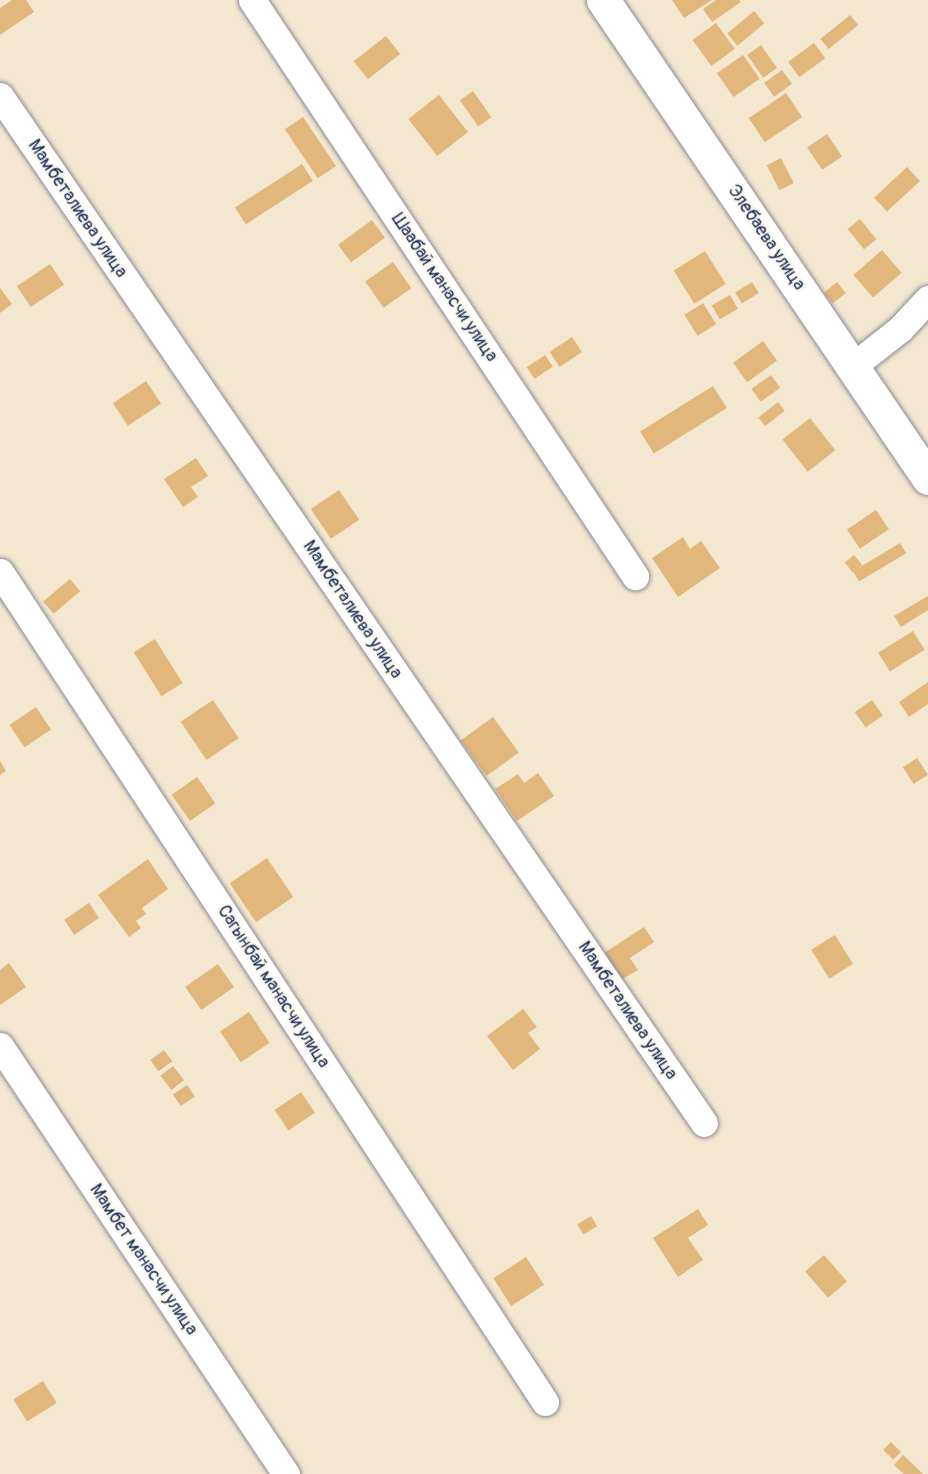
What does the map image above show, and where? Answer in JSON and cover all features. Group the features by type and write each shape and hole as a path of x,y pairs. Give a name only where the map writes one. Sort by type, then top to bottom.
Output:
{"street":[{"name":"Шаабай манасчи улица","path":"252,0 635,576"},
{"name":"Элебаева улица","path":"603,0 928,478"},
{"name":"Мамбеталиева улица","path":"0,96 704,1124"},
{"path":"853,366 900,329 928,299"},
{"name":"Сагынбай манасчи улица","path":"0,572 545,1402"},
{"name":"Мамбет манасчи улица","path":"0,1046 286,1474"}],"building":[{"path":"12,0 26,0 34,12 0,35 0,8"},
{"path":"672,0 712,0 684,18"},
{"path":"716,0 739,0 741,2 712,22 703,9"},
{"path":"754,11 764,23 737,46 727,33"},
{"path":"850,15 858,25 829,49 820,39"},
{"path":"716,23 735,49 711,66 693,40"},
{"path":"386,36 400,54 368,79 354,61"},
{"path":"814,43 825,58 799,77 788,62"},
{"path":"761,45 777,68 763,78 747,55"},
{"path":"743,55 760,79 733,97 717,73"},
{"path":"782,70 792,84 774,97 764,83"},
{"path":"473,91 491,117 478,126 460,100"},
{"path":"786,93 802,117 765,142 749,118"},
{"path":"439,95 468,132 437,156 408,119"},
{"path":"303,117 336,166 318,178 285,129"},
{"path":"827,134 842,156 822,170 807,147"},
{"path":"781,158 794,183 779,190 767,165"},
{"path":"302,164 313,181 246,224 235,208"},
{"path":"907,167 920,181 887,212 874,198"},
{"path":"860,219 876,239 864,249 848,229"},
{"path":"372,220 385,238 351,262 338,245"},
{"path":"882,250 902,273 873,298 853,275"},
{"path":"705,251 726,284 694,304 674,271"},
{"path":"393,262 411,288 384,308 365,282"},
{"path":"50,264 64,285 31,307 17,286"},
{"path":"752,282 759,293 742,304 735,293"},
{"path":"837,282 846,293 833,304 824,293"},
{"path":"0,288 12,304 0,313"},
{"path":"730,295 738,309 720,319 712,306"},
{"path":"703,303 716,324 698,336 684,315"},
{"path":"572,337 582,352 560,367 550,352"},
{"path":"763,341 777,360 747,382 733,363"},
{"path":"545,355 553,367 535,379 527,367"},
{"path":"771,375 780,388 761,402 751,389"},
{"path":"146,381 161,403 128,426 113,403"},
{"path":"713,386 727,408 654,454 640,432"},
{"path":"778,402 785,411 765,426 758,417"},
{"path":"810,418 835,450 808,472 782,440"},
{"path":"196,458 208,476 191,487 198,497 183,507 164,479"},
{"path":"339,490 359,520 331,539 311,509"},
{"path":"876,510 889,529 860,549 847,530"},
{"path":"683,537 690,549 701,541 720,568 678,597 652,558"},
{"path":"900,543 906,553 859,582 853,571"},
{"path":"854,555 862,565 853,573 845,563"},
{"path":"70,579 80,591 53,614 43,601"},
{"path":"928,596 928,610 901,627 894,616"},
{"path":"913,631 925,650 890,671 878,653"},
{"path":"155,639 183,683 161,696 134,652"},
{"path":"928,682 928,704 909,717 899,702"},
{"path":"213,700 239,738 206,760 181,722"},
{"path":"872,700 883,716 866,728 855,712"},
{"path":"36,707 51,729 25,747 9,725"},
{"path":"493,717 519,753 487,776 461,741"},
{"path":"917,758 928,775 914,784 903,767"},
{"path":"0,761 6,771 0,775"},
{"path":"538,773 554,796 517,821 495,789 518,774 524,783"},
{"path":"197,777 215,803 190,821 172,795"},
{"path":"267,858 293,897 256,922 230,883"},
{"path":"148,859 168,889 142,908 146,914 136,921 141,928 129,937 98,895"},
{"path":"89,903 99,918 74,935 64,920"},
{"path":"644,927 654,942 630,958 638,970 621,980 604,953"},
{"path":"835,935 853,964 829,979 811,950"},
{"path":"9,963 26,987 0,1005 0,970"},
{"path":"218,964 234,987 201,1010 185,987"},
{"path":"523,1009 537,1027 528,1033 540,1049 513,1070 487,1036"},
{"path":"249,1012 270,1043 241,1062 220,1032"},
{"path":"164,1050 172,1061 158,1071 150,1060"},
{"path":"173,1066 184,1080 171,1090 160,1076"},
{"path":"187,1085 195,1097 181,1106 173,1095"},
{"path":"301,1092 315,1113 288,1131 274,1110"},
{"path":"698,1209 708,1225 688,1238 703,1260 678,1277 653,1238"},
{"path":"591,1216 597,1226 583,1235 577,1224"},
{"path":"824,1255 847,1281 828,1298 805,1271"},
{"path":"526,1257 544,1285 511,1306 493,1278"},
{"path":"43,1381 57,1403 27,1422 13,1400"},
{"path":"891,1442 901,1452 893,1460 883,1450"},
{"path":"903,1455 923,1474 904,1474 894,1465"}]}
